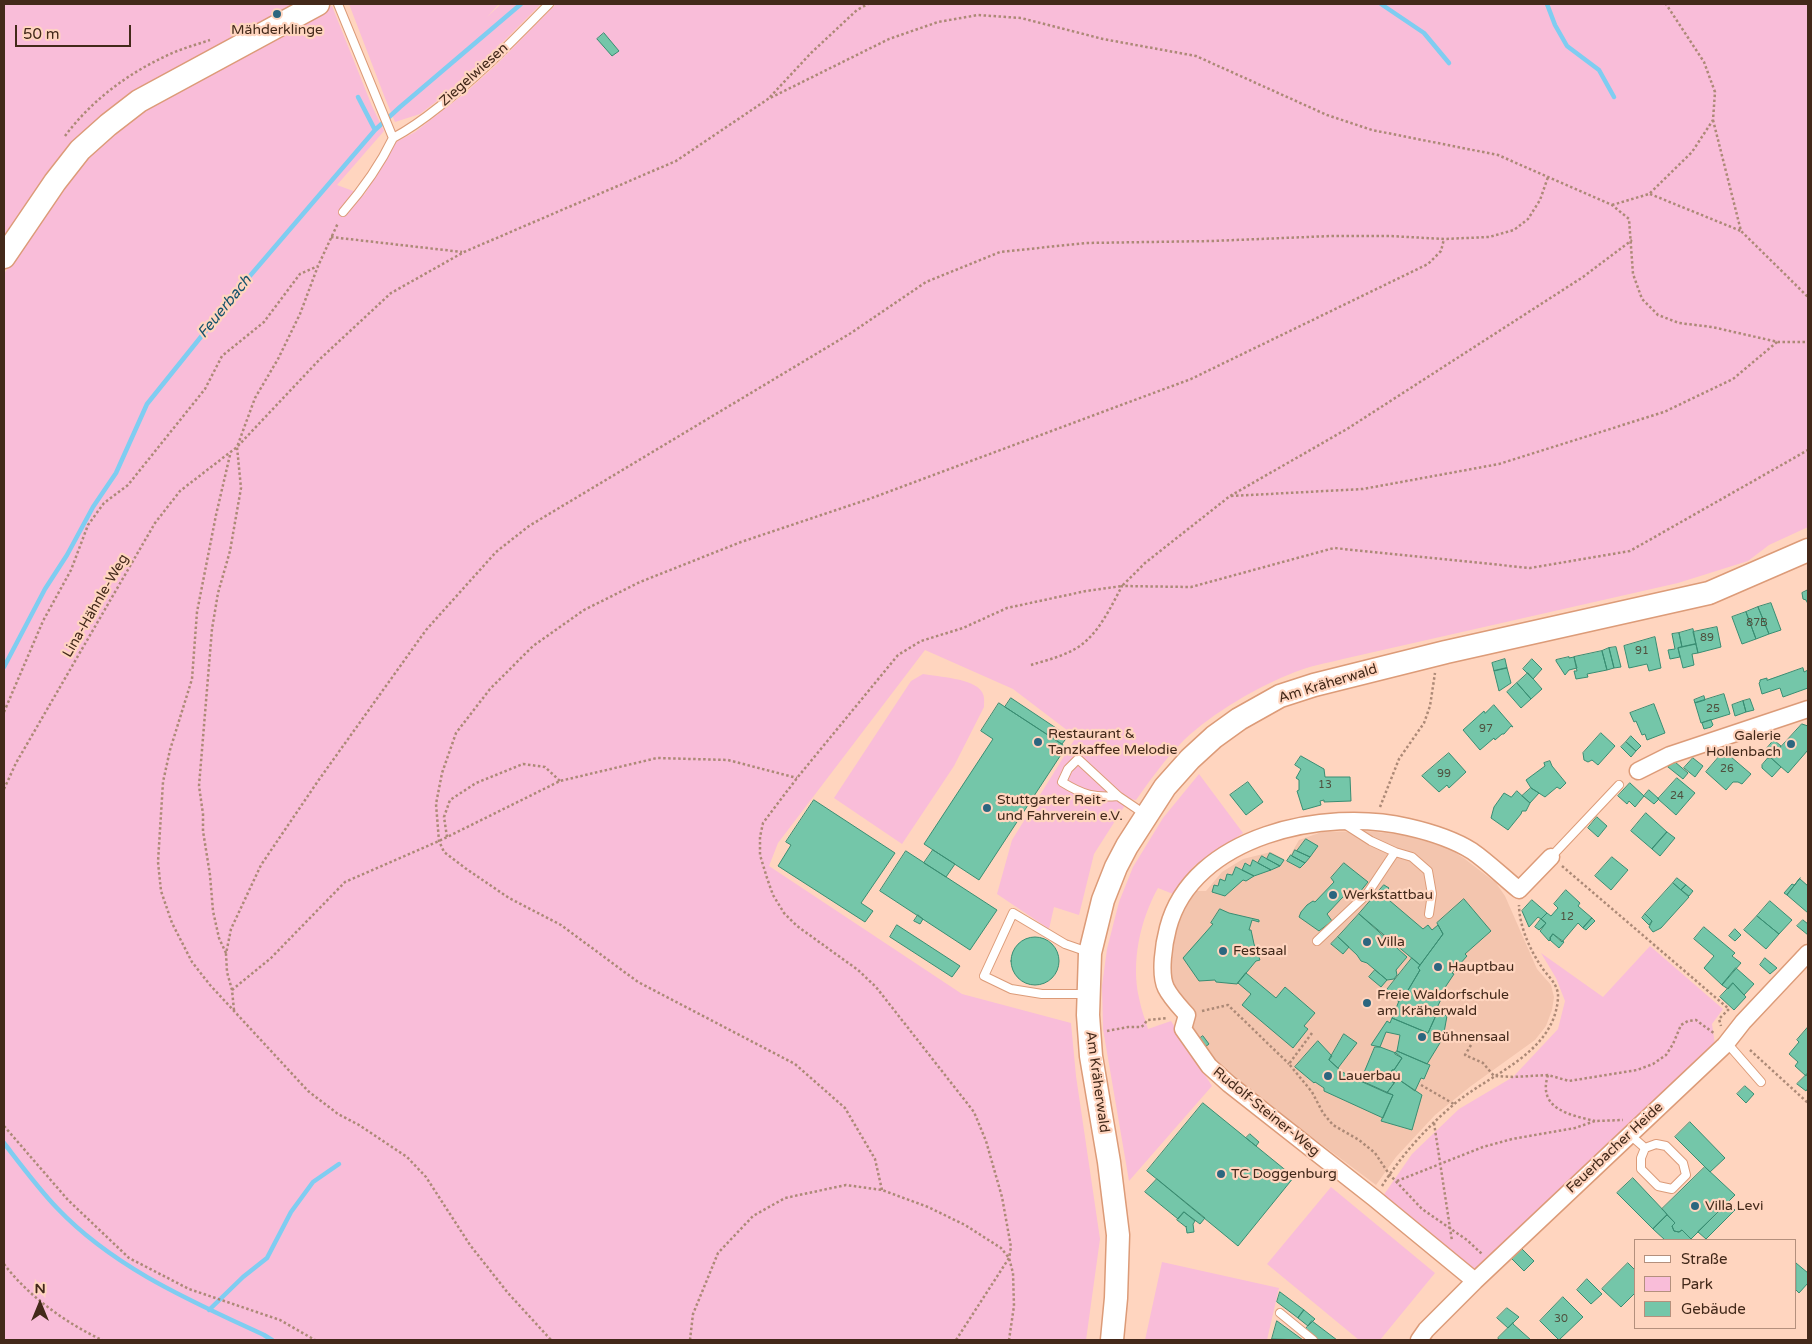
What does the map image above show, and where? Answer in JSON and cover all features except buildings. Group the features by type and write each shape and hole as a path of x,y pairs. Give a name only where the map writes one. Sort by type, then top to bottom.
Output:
{"main road":[{"path":"4,257 65,169 80,150 108,125 139,101 286,19 318,4"},
{"name":"Am Kräherwald","path":"1112,1340 1116,1298 1118,1234 1109,1162 1091,1056 1090,953 1103,900 1116,867 1146,815 1165,787 1190,759 1214,737 1239,719 1280,696 1314,685 1438,654 1709,593 1808,550"}],"street":[{"path":"1638,771 1670,754 1808,709"},
{"path":"1187,1015 1165,987 1164,942 1170,919 1180,898 1195,879 1214,860 1238,846 1294,828 1340,821 1375,821 1406,826 1453,841 1472,852 1519,890 1551,857"},
{"name":"Feuerbacher Heide","path":"1419,1340 1426,1330 1475,1281 1727,1038 1808,953"},
{"name":"Rudolf-Steiner-Weg","path":"1187,1015 1182,1029 1209,1066 1475,1281"}],"lane":[{"path":"338,4 391,134 385,154 364,187 343,212"},
{"name":"Ziegelwiesen","path":"391,134 418,124 462,89 494,60 549,4"},
{"path":"1118,796 1087,796 1062,782 1068,769 1078,759 1118,796 1146,815"},
{"path":"1551,857 1619,785"},
{"path":"1340,821 1371,841 1395,852 1412,857 1428,871 1432,894 1429,914"},
{"path":"1317,941 1367,894 1395,852"},
{"path":"1089,994 1042,994 1011,989 984,976 1012,913 1065,944 1090,953"},
{"path":"1727,1038 1760,1082"},
{"path":"1632,1131 1645,1148"},
{"path":"1656,1144 1666,1146 1683,1162 1686,1175 1672,1188 1658,1186 1641,1169 1641,1158 1645,1148 1656,1144"},
{"path":"1280,1313 1313,1340"}],"path":[{"path":"768,99 812,52 857,10 868,4"},
{"path":"1666,4 1704,62 1715,92 1713,120 1741,231"},
{"path":"768,99 889,39 938,22 978,15 1021,18 1102,39 1196,56 1327,115 1372,130 1498,155 1612,205 1629,219 1633,274 1642,299 1658,315 1679,323 1712,327 1778,342 1808,342"},
{"name":"Lina-Hähnle-Weg","path":"4,789 16,763 155,523 180,491 237,447 320,360 391,293 464,252 676,161 768,99"},
{"path":"1612,205 1649,194 1692,152 1713,120"},
{"path":"234,1010 232,990 227,972 226,954 231,929 261,865 426,630 496,552 529,526 851,334 926,282 1000,252 1086,242 1212,242 1330,236 1390,236 1444,239 1489,237 1514,230 1528,219 1540,200 1548,177"},
{"path":"1649,194 1741,231 1808,298"},
{"path":"226,954 219,938 213,912 199,786 212,629 218,593 230,551 241,488 237,447 255,398 278,360 300,314 318,266 343,212"},
{"path":"331,237 464,252"},
{"path":"882,1190 875,1159 845,1108 795,1064 638,982 561,925 509,898 444,852 439,841 436,804 442,773 456,734 490,689 534,646 584,610 640,582 741,542 869,499 1191,379 1428,264 1441,251 1444,239"},
{"path":"1031,665 1071,651 1088,639 1107,613 1122,586 1145,564 1230,496 1347,429 1583,277 1632,240"},
{"path":"4,712 43,621 70,570 88,525 104,503 128,485 205,389 222,356 264,322 300,274 318,266"},
{"path":"1230,496 1362,489 1499,464 1664,412 1732,379 1778,342"},
{"path":"1009,1340 1014,1306 1013,1273 1010,1258 1011,1247 1002,1197 986,1141 974,1112 876,987 858,970 797,926 784,913 773,895 760,855 760,837 763,823 797,778 898,655 921,641 963,628 1007,608 1086,590 1122,586 1191,587 1334,548 1530,568 1630,551 1808,450"},
{"path":"230,453 197,612 192,679 170,750 163,782 158,862 161,891 172,923 192,962 210,985 248,1028 308,1090 338,1114 359,1125 407,1156 426,1177 481,1259 508,1293 551,1340"},
{"path":"1375,821 1399,759 1424,722 1435,683 1435,669"},
{"path":"232,990 271,958 345,882 439,841 560,781 657,758 728,760 797,778"},
{"path":"447,837 444,817 450,800 476,783 523,764 545,767 560,781"},
{"path":"1551,857 1669,956 1729,1010 1719,1019 1719,1024 1727,1038 1808,1103"},
{"path":"1374,1198 1398,1162 1434,1122 1454,1104 1525,1055 1538,1043 1550,1027 1559,996 1554,982 1541,966 1524,930 1519,912 1519,890"},
{"path":"1101,1033 1128,1027 1141,1027 1147,1020 1187,1015 1228,1004 1289,1064 1312,1092 1323,1113 1333,1125 1359,1140 1375,1153 1389,1174 1422,1209 1466,1240 1485,1257"},
{"path":"1494,1076 1548,1075 1569,1082 1637,1070 1653,1064 1666,1055 1673,1044 1681,1024 1688,1021 1696,1020 1716,1035 1727,1038"},
{"path":"1289,1064 1312,1033"},
{"path":"1471,1044 1465,1055 1483,1063 1494,1076"},
{"path":"1548,1075 1545,1093 1552,1104 1573,1116 1595,1121"},
{"path":"1421,1084 1454,1104"},
{"path":"1396,1181 1512,1139 1575,1128 1595,1121 1628,1119 1632,1131"},
{"path":"1434,1122 1439,1165 1456,1264"},
{"path":"4,1126 68,1200 128,1258 189,1289 280,1320 315,1340"},
{"path":"690,1340 693,1314 718,1254 753,1216 785,1198 846,1185 882,1190 928,1207 965,1225 1001,1248 1010,1258"},
{"path":"956,1340 1010,1258"},
{"path":"4,1264 45,1305 89,1334 102,1340"}],"shaded area":[{"name":"Freie Waldorfschule am Kräherwald","path":"1367,831 1404,835 1448,848 1496,883 1505,896 1537,969 1551,985 1554,997 1552,1010 1546,1026 1535,1040 1471,1086 1435,1115 1396,1157 1376,1185 1234,1079 1215,1061 1189,1025 1173,986 1170,966 1171,943 1177,921 1194,891 1206,891 1222,872 1243,859 1271,852 1287,861 1299,840 1322,832"}],"green space":[{"path":"4,4 294,4 127,96 4,249"},
{"path":"349,4 499,4 487,17 501,4 541,4 459,84 420,114 395,122"},
{"path":"556,4 1808,4 1808,527 1769,545 1748,561 1678,583 1313,666 1281,678 1251,693 1222,710 1184,740 1136,800 1129,799 1094,854 1079,915 1054,907 1049,929 997,894 1012,840 1076,737 1013,689 925,650 778,843 769,866 962,994 1071,1023 1076,1076 1100,1239 1086,1340 4,1340 4,274 41,215 86,155 136,111 262,41 332,6 384,131 337,185 364,195 396,142 415,132 465,93 496,65"},
{"path":"923,674 964,681 978,687 984,698 984,707 954,766 902,844 834,798 911,681"},
{"path":"1199,774 1243,833 1194,866 1173,894 1158,888 1142,927 1136,970 1139,998 1148,1029 1171,1021 1212,1086 1129,1181 1103,1029 1102,986 1107,949 1119,902 1133,867 1163,818"},
{"path":"1650,946 1723,1009 1712,1024 1715,1045 1474,1278 1383,1196 1412,1154 1459,1109 1513,1077 1558,1029 1565,1001 1556,978 1541,953 1603,997"},
{"path":"1331,1187 1435,1273 1380,1340 1359,1340 1267,1264"},
{"path":"1162,1262 1279,1288 1267,1340 1145,1340"}],"waterway":[{"name":"Feuerbach","path":"4,667 45,589 67,555 93,507 116,473 147,404 249,277 375,130 521,4"},
{"path":"1381,4 1424,33 1449,63"},
{"path":"1547,4 1555,25 1567,46 1599,70 1614,97"},
{"path":"358,97 375,130"},
{"path":"4,1143 57,1208 103,1248 128,1266 181,1296 272,1340"},
{"path":"209,1310 243,1277 267,1258 291,1212 313,1182 339,1164"}],"place":[{"name":"Mähderklinge","path":"277,14"},
{"name":"Restaurant & Tanzkaffee Melodie","path":"1038,742"},
{"name":"Galerie Hollenbach","path":"1791,744"},
{"name":"Stuttgarter Reit- und Fahrverein e.V.","path":"987,808"},
{"name":"Werkstattbau","path":"1333,895"},
{"name":"Villa","path":"1367,942"},
{"name":"Festsaal","path":"1223,951"},
{"name":"Hauptbau","path":"1438,967"},
{"name":"Freie Waldorfschule am Kräherwald","path":"1367,1003"},
{"name":"Bühnensaal","path":"1422,1037"},
{"name":"Lauerbau","path":"1328,1076"},
{"name":"TC Doggenburg","path":"1221,1174"},
{"name":"Villa Levi","path":"1695,1206"}]}
